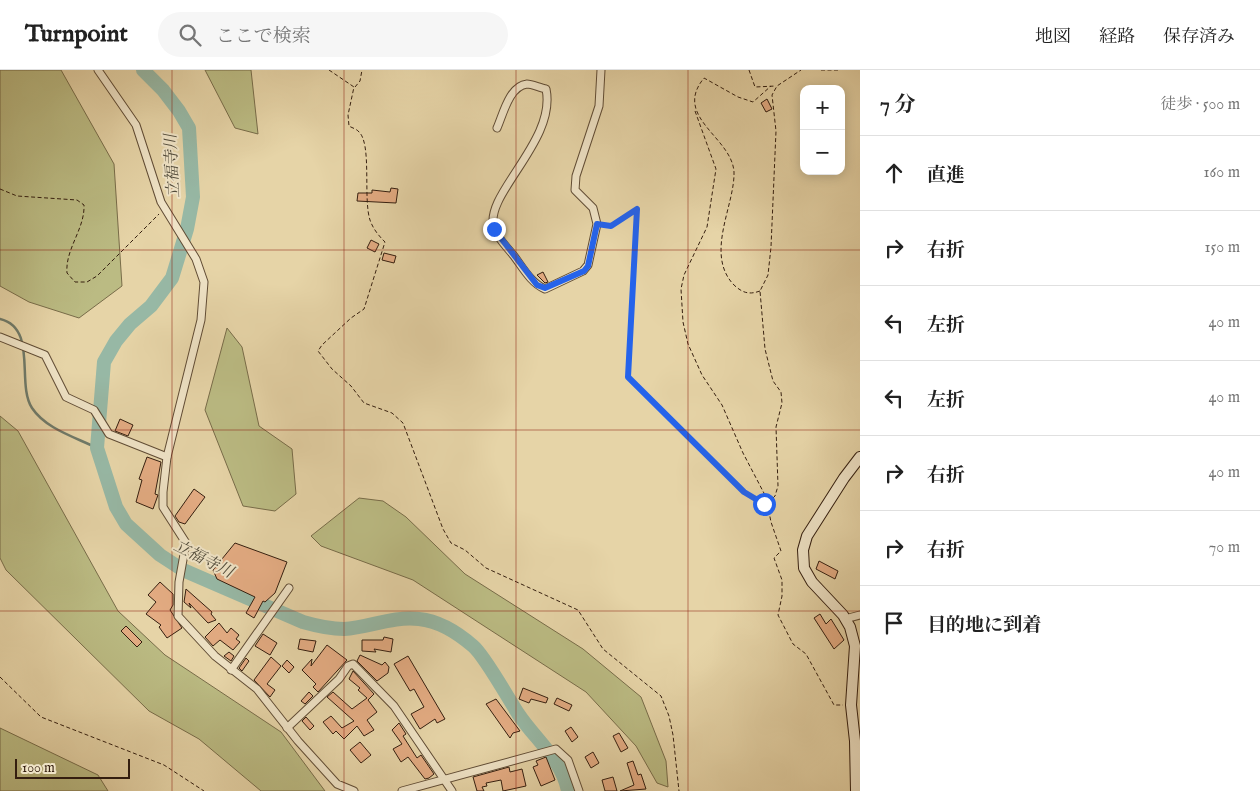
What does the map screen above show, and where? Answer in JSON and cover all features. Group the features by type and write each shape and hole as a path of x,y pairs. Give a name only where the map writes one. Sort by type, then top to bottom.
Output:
{"main road":[{"path":"856,791 858,776 851,705 855,646 850,627 845,619 812,582 804,568 803,550 807,536 844,478 860,457"}],"street":[{"path":"98,70 136,125 161,202 196,260 204,282 201,320 167,457 163,507 184,537 184,553 179,582 178,616 198,640 231,670 256,689 287,728 337,784 350,790"},
{"path":"498,128 510,97 518,87 528,84 546,90 548,100 546,114 534,145 503,191 493,220 494,229 537,285 545,288 584,271 588,266 597,224 593,208 575,190 576,176 599,106 601,70"},
{"path":"0,337 45,356 66,397 94,410 109,434 167,457"},
{"path":"231,670 289,588"},
{"path":"845,619 860,615"},
{"path":"287,728 339,679 348,666 353,664 394,706 452,791"},
{"path":"402,791 556,749 568,760 579,791"}],"path":[{"path":"329,70 354,88"},
{"path":"362,70 360,81 354,88 348,115 349,126 360,132 364,141 367,158 365,191 370,220 376,234 385,242 364,309 322,344 318,352 332,369 351,386 364,403 392,412 402,423 443,529 451,543 465,550 486,568 578,610 603,649 661,696 669,716 673,735 678,791"},
{"path":"750,70 755,87 777,86"},
{"path":"768,503 775,496 778,486 776,427 782,403 781,392 773,381 765,350 760,291 768,275 771,247 776,130 772,95 777,86 801,70"},
{"path":"822,70 838,70"},
{"path":"771,86 753,102 738,98 704,78 697,86 695,111 716,169 707,228 684,275 681,289 683,322 688,344 702,375 722,405 768,503 771,522 781,551 774,558 782,580 782,596 778,615 793,644 806,654 834,705 851,705"},
{"path":"695,111 730,157 734,172 721,237 722,254 728,278 739,290 750,294 760,291"},
{"path":"0,190 17,196 77,200 84,205 83,221 66,262 67,273 75,282 87,282 97,276 167,211"},
{"path":"597,224 611,226 637,209 628,377 744,492 758,502 768,503"},
{"path":"0,677 41,717 164,765 204,791"}],"green space":[{"path":"0,70 61,70 114,164 122,286 79,318 29,302 0,286"},
{"path":"205,70 251,70 258,134 235,128"},
{"path":"227,328 242,347 259,426 292,449 296,494 275,511 243,506 205,410"},
{"path":"0,416 18,431 118,611 165,655 281,732 325,791 261,791 199,739 149,711 6,570 0,558"},
{"path":"359,498 383,501 406,517 465,574 583,649 641,697 666,761 668,787 657,783 636,746 586,692 413,580 321,546 311,536"},
{"path":"0,728 98,775 108,791 0,791"}],"building":[{"path":"767,99 772,109 766,112 761,103"},
{"path":"391,188 398,189 396,203 357,201 358,193 372,193 372,190 390,192"},
{"path":"371,240 379,244 375,252 367,248"},
{"path":"384,253 396,256 394,263 382,260"},
{"path":"543,272 548,282 545,283 537,275"},
{"path":"120,419 133,425 128,436 115,431"},
{"path":"147,457 161,462 155,494 158,495 153,509 136,502 142,480 139,479"},
{"path":"194,489 205,497 185,524 179,522 175,516"},
{"path":"235,543 287,562 275,593 265,602 263,601 254,618 246,613 255,597 217,579 213,570"},
{"path":"819,561 838,571 835,579 816,569"},
{"path":"160,582 173,594 173,605 170,610 182,628 167,638 159,627 161,625 146,614 156,602 148,595"},
{"path":"186,589 212,612 211,614 216,620 208,623 189,603 191,608 184,602"},
{"path":"820,614 826,624 831,619 844,640 834,649 814,618"},
{"path":"219,623 227,633 231,628 239,635 236,639 240,642 233,650 220,640 213,646 205,637"},
{"path":"126,626 142,642 137,647 121,631"},
{"path":"263,634 277,643 270,655 255,646"},
{"path":"384,637 393,639 391,652 374,649 376,652 362,651 362,640 383,640"},
{"path":"300,639 316,641 313,652 298,649"},
{"path":"327,645 347,660 318,692 313,687 316,684 302,670 312,659 311,666"},
{"path":"229,652 234,656 231,661 224,656"},
{"path":"360,655 382,665 385,662 389,667 388,673 377,681 357,661"},
{"path":"408,656 445,719 437,723 435,719 420,729 411,714 424,707 414,689 410,691 394,664"},
{"path":"271,657 281,666 267,684 275,690 270,697 254,680"},
{"path":"246,658 249,661 242,671 239,668"},
{"path":"287,660 294,667 289,673 282,666"},
{"path":"353,671 374,694 368,700 377,712 367,720 374,730 364,736 357,726 344,739 336,731 333,734 323,722 331,716 342,728 354,721 327,697 333,692 352,709 367,698 358,690 360,688 349,679"},
{"path":"523,688 548,698 546,703 531,699 529,703 519,699"},
{"path":"309,692 313,696 305,704 301,701"},
{"path":"557,698 572,705 569,711 554,704"},
{"path":"496,699 520,731 513,733 510,738 486,704"},
{"path":"306,717 314,726 310,730 302,721"},
{"path":"399,723 406,734 403,736 417,758 421,755 434,774 429,778 425,779 408,757 401,762 393,749 402,744 392,730"},
{"path":"571,727 578,737 572,742 565,731"},
{"path":"619,733 628,748 621,752 613,736"},
{"path":"360,742 371,755 361,763 350,750"},
{"path":"593,752 599,763 591,768 585,757"},
{"path":"546,757 555,780 541,786 533,767 538,765 536,761"},
{"path":"633,761 638,775 641,774 646,789 620,791 634,785 627,763"},
{"path":"509,767 510,772 522,769 526,786 503,791 501,780 486,783 487,786 482,787 484,791 477,791 473,777"},
{"path":"613,777 617,791 605,791 602,780"}],"waterway":[{"name":"立福寺川","path":"143,70 163,90 189,128 193,197 187,229 172,278 151,306 130,324 116,341 104,362 97,448 116,507 126,524 160,555 183,570 303,622 323,627 344,629 409,618 434,622 455,632 473,646 484,659 519,715 554,760 565,780 568,791"},
{"path":"0,319 12,324 19,333 23,345 28,398 32,408 45,422 53,427 97,448"}],"route":[{"path":"494,229 537,285 545,288 584,271 588,266 597,224 611,226 637,209 628,377 744,492 764,504"}]}
